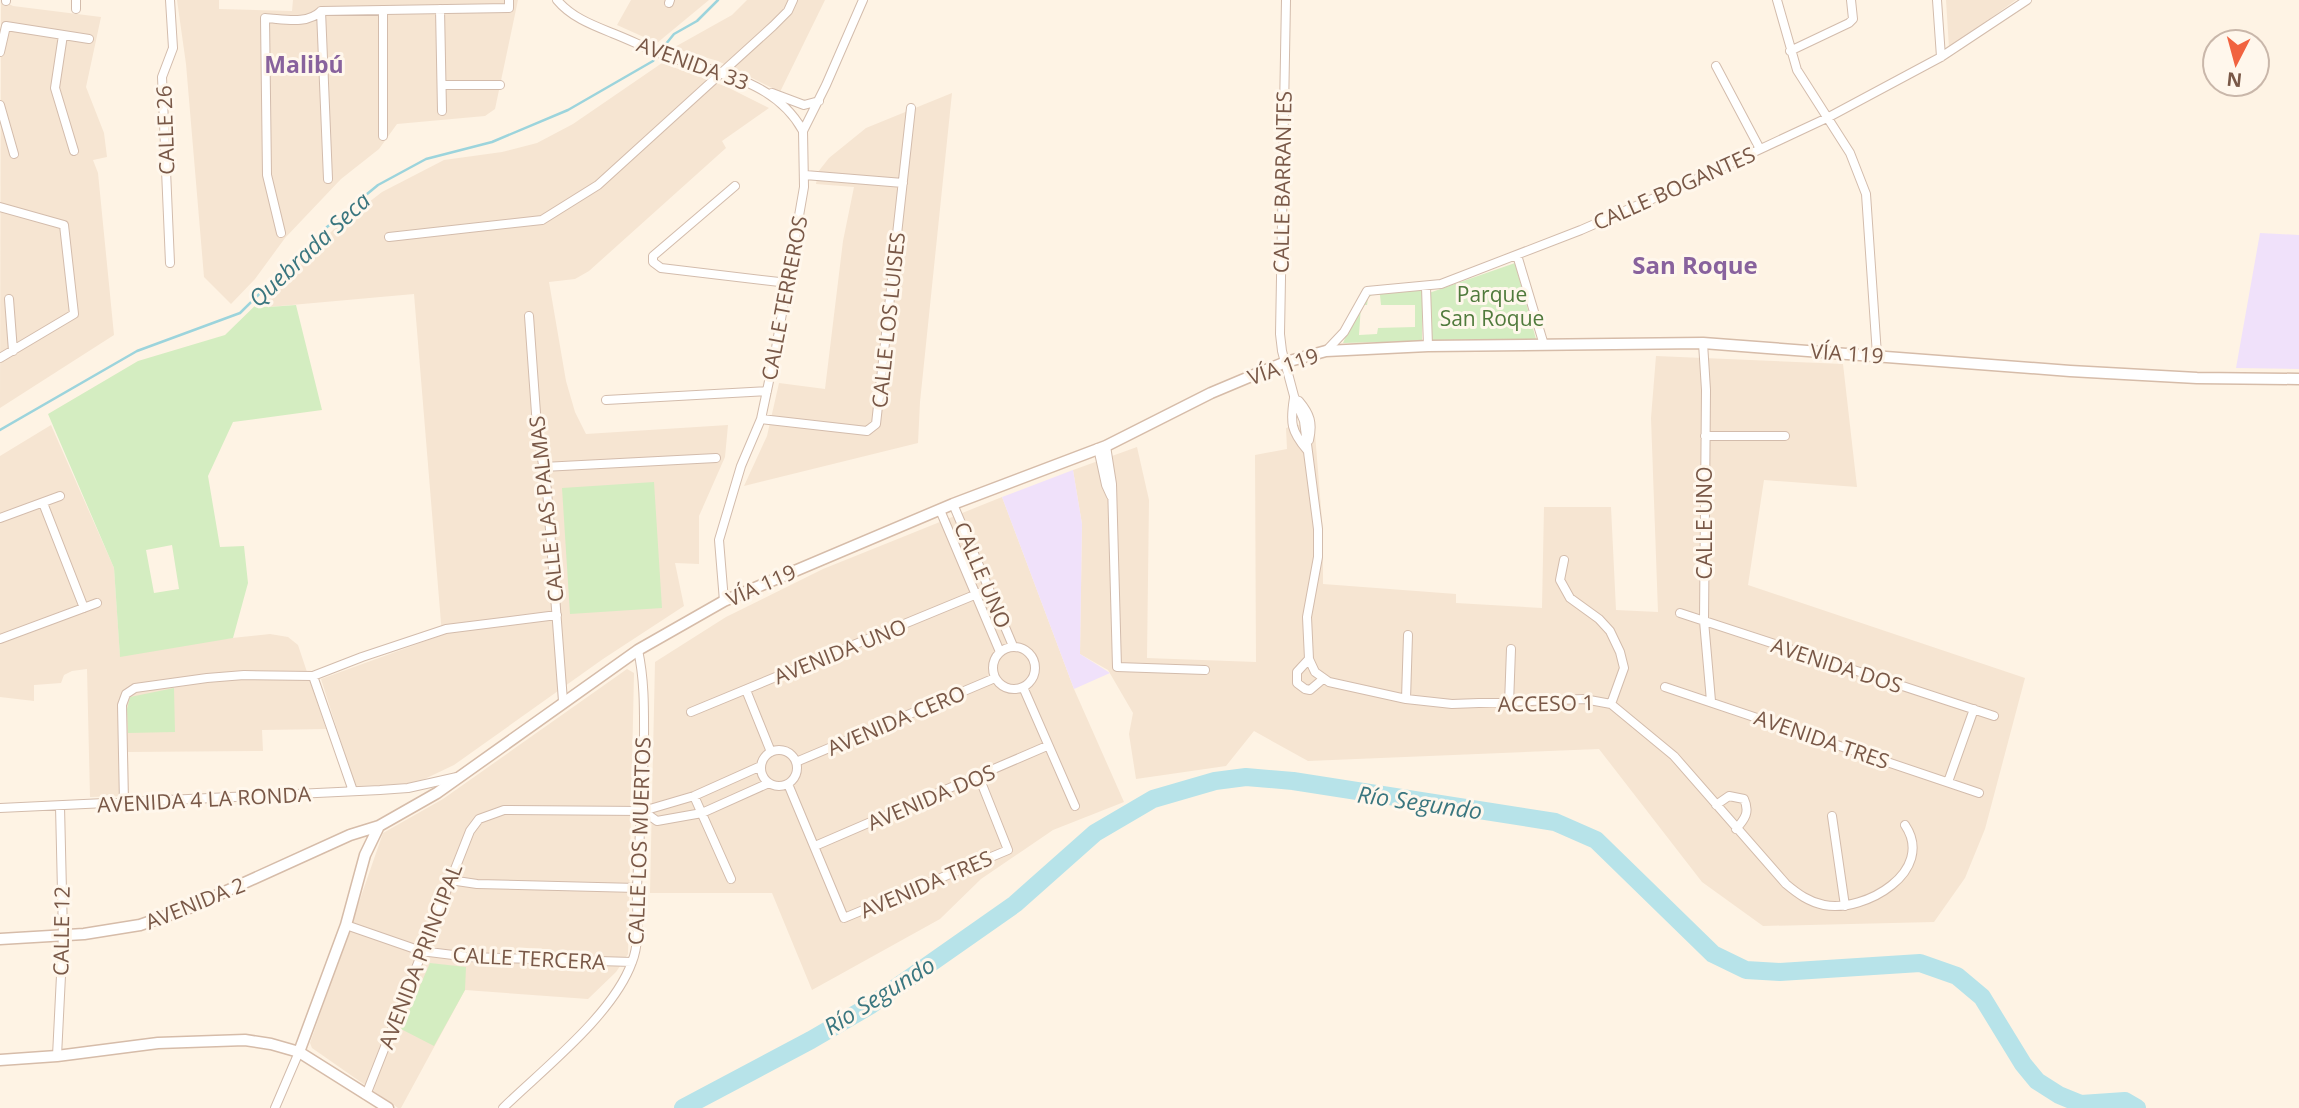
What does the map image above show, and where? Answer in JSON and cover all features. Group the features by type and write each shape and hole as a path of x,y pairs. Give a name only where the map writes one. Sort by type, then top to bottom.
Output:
{"main road":[{"name":"VÍA 119","path":"379,826 417,805 638,650 724,601 953,504 1102,447 1211,393 1286,362 1326,352 1428,346 1703,343 1987,366 2197,378 2299,379"},
{"name":"AVENIDA 2","path":"0,939 117,930 162,919 351,835 379,826"},
{"path":"299,1052 345,925 365,855 379,826"},
{"path":"351,835 363,839 366,844 365,855"},
{"path":"0,1060 196,1040 245,1040 299,1052 388,1108"}],"street":[{"name":"CALLE 26","path":"170,0 173,48 162,77 170,263"},
{"name":"AVENIDA 33","path":"557,0 570,13 585,22 666,56 739,78 765,91 782,103 796,118 803,131"},
{"path":"389,237 542,220 598,186 773,26 788,11 793,0"},
{"name":"CALLE TERREROS","path":"724,601 719,540 741,466 761,419 767,391 805,176 803,131 863,0"},
{"name":"CALLE BARRANTES","path":"1286,0 1280,334 1286,362"},
{"path":"1777,0 1790,51 1805,86 1850,153 1866,194 1877,355"},
{"path":"1790,51 1849,23 1853,19 1851,0"},
{"path":"1937,0 1941,57"},
{"name":"CALLE BOGANTES","path":"1326,352 1344,332 1367,291 1441,284 1675,189 1827,118 1941,57 2027,0"},
{"path":"281,233 267,175 265,18 304,20 314,18 321,11 440,9 509,4"},
{"path":"440,9 442,111"},
{"path":"383,10 383,136"},
{"path":"321,11 328,179"},
{"path":"0,52 3,25 89,39"},
{"path":"63,35 55,88 74,151"},
{"path":"1716,66 1760,149"},
{"path":"442,85 500,85"},
{"path":"765,91 804,105 818,100"},
{"path":"0,105 14,154"},
{"name":"CALLE LOS LUISES","path":"761,419 867,431 876,424 911,108"},
{"path":"805,176 903,183"},
{"path":"734,186 653,256 653,262 661,268 788,283"},
{"path":"0,207 64,225 74,314 0,358"},
{"path":"1517,255 1544,345"},
{"path":"1426,287 1428,346"},
{"path":"9,299 13,351"},
{"name":"CALLE LAS PALMAS","path":"529,316 537,427 547,490 563,701"},
{"name":"CALLE UNO","path":"1703,343 1704,621 1711,701"},
{"path":"1286,362 1294,396 1304,421 1318,529 1318,557 1307,617 1309,659 1315,672 1323,679"},
{"path":"606,400 767,391"},
{"path":"1705,436 1785,436"},
{"path":"1102,447 1106,485 1111,496 1116,667 1205,670"},
{"path":"543,467 716,458"},
{"path":"0,518 60,496"},
{"path":"43,503 84,608"},
{"name":"CALLE UNO","path":"953,504 1013,646"},
{"name":"CALLE UNO","path":"940,510 1000,652"},
{"path":"1564,560 1560,580 1570,598 1599,619 1610,631 1620,652 1624,668 1611,704"},
{"name":"AVENIDA UNO","path":"691,712 989,589"},
{"path":"0,639 97,603"},
{"name":"AVENIDA DOS","path":"1680,613 1994,716"},
{"path":"124,803 122,705 126,694 135,688 244,675 313,676 446,629 557,615"},
{"path":"1406,699 1408,635"},
{"path":"1013,646 1026,650 1034,660 1035,673 1023,687 1010,689 995,678 993,664 1000,652 1013,646"},
{"path":"1510,704 1511,649"},
{"name":"CALLE LOS MUERTOS","path":"503,1108 597,1017 622,982 632,962 635,950 643,811 644,701 643,672 638,650"},
{"name":"ACCESO 1","path":"1309,659 1297,672 1297,682 1304,689 1310,690 1323,679 1406,699 1452,705 1584,699 1611,704 1674,756 1786,884 1798,894 1826,906 1845,906"},
{"path":"313,676 353,791"},
{"name":"AVENIDA CERO","path":"796,762 995,678"},
{"path":"1023,687 1075,806"},
{"name":"AVENIDA TRES","path":"1665,687 1979,793"},
{"path":"746,690 771,752"},
{"path":"1948,782 1974,709"},
{"name":"AVENIDA DOS","path":"815,846 1047,746"},
{"path":"771,752 788,753 796,762 796,774 788,784 779,786 769,783 763,776 763,760 771,752"},
{"path":"643,811 694,796 761,766"},
{"name":"AVENIDA 4 LA RONDA","path":"0,808 408,788 458,777"},
{"name":"AVENIDA TRES","path":"815,846 844,918 1008,850 979,777"},
{"path":"643,811 657,821 702,813 769,783"},
{"path":"788,784 815,846"},
{"path":"408,788 415,792 417,805"},
{"path":"694,796 732,879"},
{"path":"1716,805 1729,796 1744,799 1748,807 1746,815 1736,829"},
{"name":"CALLE 12","path":"57,1056 63,936 60,806"},
{"name":"AVENIDA PRINCIPAL","path":"366,1095 470,831 479,819 504,810 643,811"},
{"path":"1832,816 1845,906 1869,899 1886,890 1900,877 1910,861 1914,847 1912,835 1906,825"},
{"path":"450,880 477,884 637,888"},
{"name":"CALLE TERCERA","path":"345,925 421,951 469,957 632,962"},
{"path":"275,1108 299,1052"}],"shaded area":[{"path":"1,0 13,6 101,17 86,87 104,133 107,157 93,160 98,173 114,335 0,408"},
{"path":"177,0 219,0 219,9 292,11 293,0 518,0 495,109 485,116 397,124 379,149 341,179 285,238 255,279 231,304 204,277 186,64"},
{"path":"631,0 709,0 657,43 617,25"},
{"path":"747,0 825,0 780,92 718,61 673,48 732,15"},
{"path":"1946,0 2016,0 1949,48"},
{"path":"662,63 727,87 769,108 722,141 726,148 589,271 575,279 549,282 566,381 575,412 586,434 728,425 725,457 699,516 699,564 675,563 684,606 603,659 454,765 414,784 355,786 321,679 442,635 414,294 269,307 266,295 333,230 382,192 444,160 502,152 537,143 573,124"},
{"path":"952,93 918,443 744,486 767,436 779,383 825,389 843,241 854,187 816,184 818,172 829,158 866,128"},
{"path":"2260,233 2299,235 2299,369 2236,368"},
{"path":"1656,356 1843,364 1857,487 1764,480 1748,585 2025,678 1985,829 1965,878 1934,922 1763,926 1702,882 1599,749 1308,761 1254,731 1226,766 1136,779 1129,734 1133,713 1108,670 1080,654 1082,524 1073,470 1137,447 1149,500 1147,658 1256,662 1255,455 1287,449 1286,428 1314,421 1323,533 1323,584 1456,594 1456,603 1542,608 1544,507 1611,507 1616,610 1658,612 1651,418"},
{"path":"51,425 114,568 120,656 203,641 270,634 288,637 298,645 326,729 262,730 263,751 128,752 129,796 90,797 87,669 64,675 61,683 34,685 34,701 0,697 0,456"},
{"path":"1073,470 1082,524 1080,654 1110,673 1074,689 1002,497"},
{"path":"1002,497 1074,689 1124,802 1053,830 981,879 940,919 812,990 772,893 650,893 655,662 726,617 823,569"},
{"path":"627,669 634,673 628,954 616,972 588,999 465,990 401,1108 398,1108 312,1048 310,1043 383,833 443,799"}],"green space":[{"name":"Parque San Roque","path":"1515,263 1536,339 1431,340 1429,293"},
{"path":"1422,290 1422,341 1343,343 1362,300 1373,291","holes":["1373,294 1380,295 1381,305 1415,305 1415,327 1378,328 1377,334 1359,335 1361,305 1367,305 1368,298"]},
{"path":"266,295 269,307 296,305 322,410 233,422 208,476 220,547 244,546 248,583 233,638 120,657 114,568 48,414 138,361 225,335","holes":["172,545 179,589 154,593 146,550"]},
{"path":"654,482 662,608 570,614 562,488"},
{"path":"174,688 175,732 128,733 127,709 130,697"},
{"path":"430,963 466,967 465,990 434,1046 401,1029"}],"waterway":[{"name":"Quebrada Seca","path":"661,50 674,34 697,21 718,0"},
{"name":"Quebrada Seca","path":"0,430 137,351 240,313 327,227 378,185 426,159 492,142 568,110 653,61 657,55"},
{"name":"Río Segundo","path":"683,1108 871,1005 1015,904 1095,833 1153,799 1215,781 1246,777 1293,781 1555,822 1596,840 1713,954 1746,970 1780,972 1920,963 1957,976 1982,997 2023,1064 2037,1081 2059,1095 2081,1104 2125,1101 2137,1108"}],"district":[{"name":"Malibú","path":"304,64"},
{"name":"San Roque","path":"1695,264"}]}
